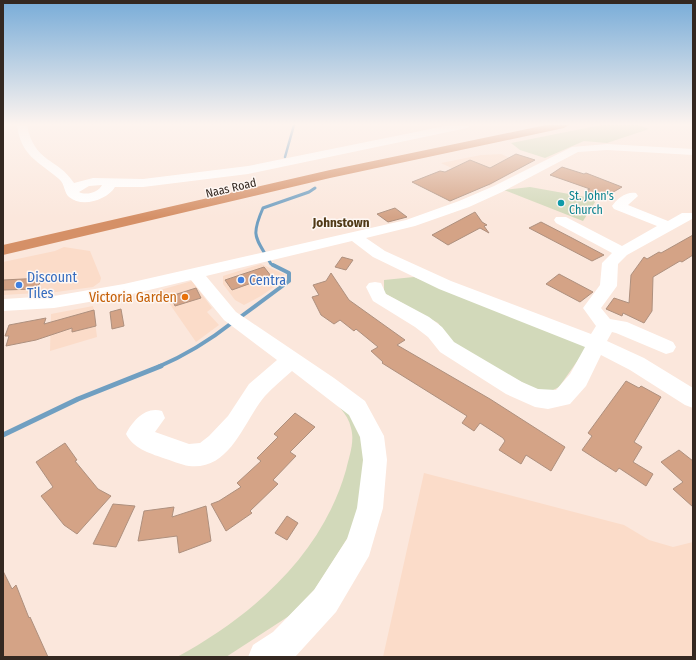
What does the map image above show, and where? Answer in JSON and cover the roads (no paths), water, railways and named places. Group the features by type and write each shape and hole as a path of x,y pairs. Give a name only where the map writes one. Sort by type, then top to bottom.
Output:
{"highway":[{"name":"Naas Road","path":"3,237 377,156"},
{"name":"Naas Road","path":"3,248 82,232 330,174 417,156"}],"street":[{"path":"36,156 64,178 74,195 81,197 102,186"},
{"path":"64,178 102,186 143,183 248,170 317,156"},
{"path":"3,305 54,302 92,296 356,237 410,223 464,204 523,178 561,156"},
{"path":"631,196 619,206 669,226"},
{"path":"666,347 620,327 604,324 592,308 608,286 610,262 622,252 687,216"},
{"path":"561,220 622,252"},
{"path":"356,237 379,254 445,285 597,344 637,364 693,399"},
{"path":"194,273 235,320 357,408 372,436 375,460 370,508 358,546 325,601 285,644 265,657"},
{"path":"375,287 380,297 422,322 435,332 447,347 514,388 535,398 548,400 562,398 578,380 597,344 604,324"},
{"path":"154,418 138,434 154,444 189,455 204,454 218,444 236,423 257,390 291,360"}],"waterway":[{"path":"239,318 289,281 289,273 271,264 256,237 257,226 263,208 309,192 315,188"},
{"path":"158,367 197,347 233,322"},
{"path":"3,435 78,399 161,366"}],"place":[{"name":"St. John's Church","path":"561,203"},
{"name":"Centra","path":"241,280"},
{"name":"Discount Tiles","path":"19,285"},
{"name":"Victoria Garden","path":"185,297"}],"district":[{"name":"Johnstown","path":"341,222"}]}
